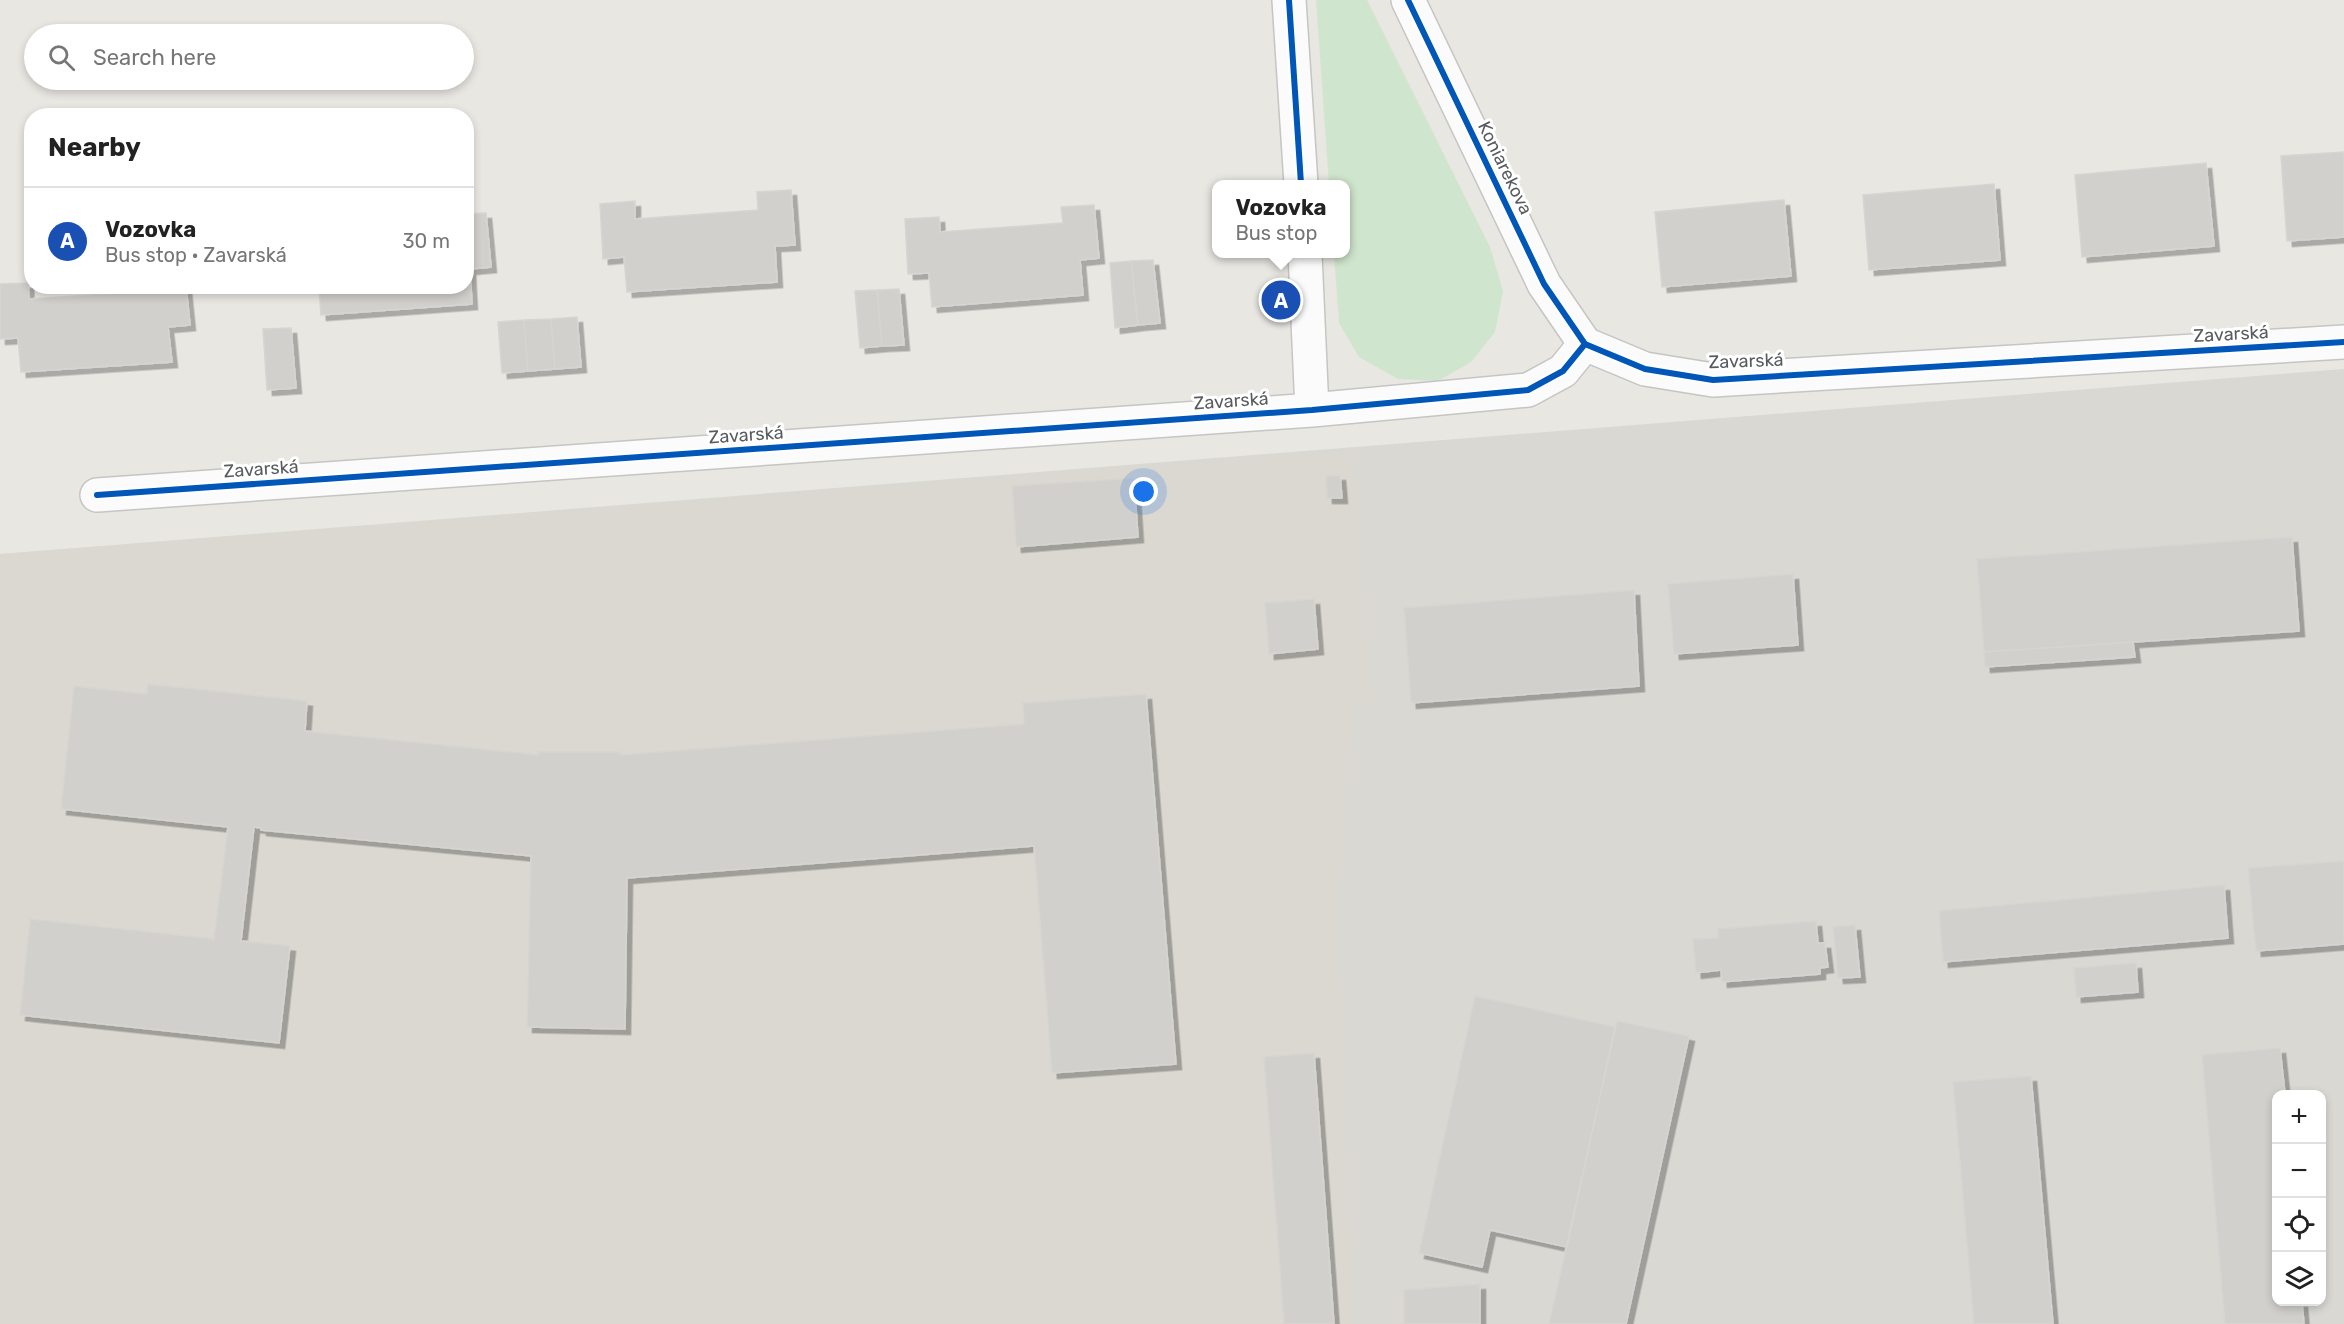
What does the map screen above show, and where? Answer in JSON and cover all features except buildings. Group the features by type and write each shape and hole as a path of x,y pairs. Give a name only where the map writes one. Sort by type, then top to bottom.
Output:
{"street":[{"path":"1289,0 1300,180"},
{"name":"Koniarekova","path":"1408,0 1544,284 1585,344"},
{"path":"1305,258 1312,410"},
{"name":"Zavarská","path":"97,495 1312,410 1528,390 1563,371 1585,344 1646,369 1713,380 2344,342"}],"shaded area":[{"path":"2344,369 2344,1324 0,1324 0,554"},
{"path":"1351,452 1370,699 1353,702 1336,907 1353,1324 0,1324 0,554"}],"green space":[{"path":"1316,0 1367,0 1490,247 1503,291 1495,332 1471,362 1438,381 1398,379 1359,357 1339,323 1334,258 1350,258 1350,180 1329,180"}],"cycle path":[{"path":"1289,0 1301,180"},
{"path":"1408,0 1544,284 1585,344"},
{"path":"1585,344 1645,369 1713,380 2344,342"},
{"path":"97,495 1312,410 1528,390 1563,371 1585,344"}],"place":[{"name":"Vozovka","path":"1281,300"}]}
